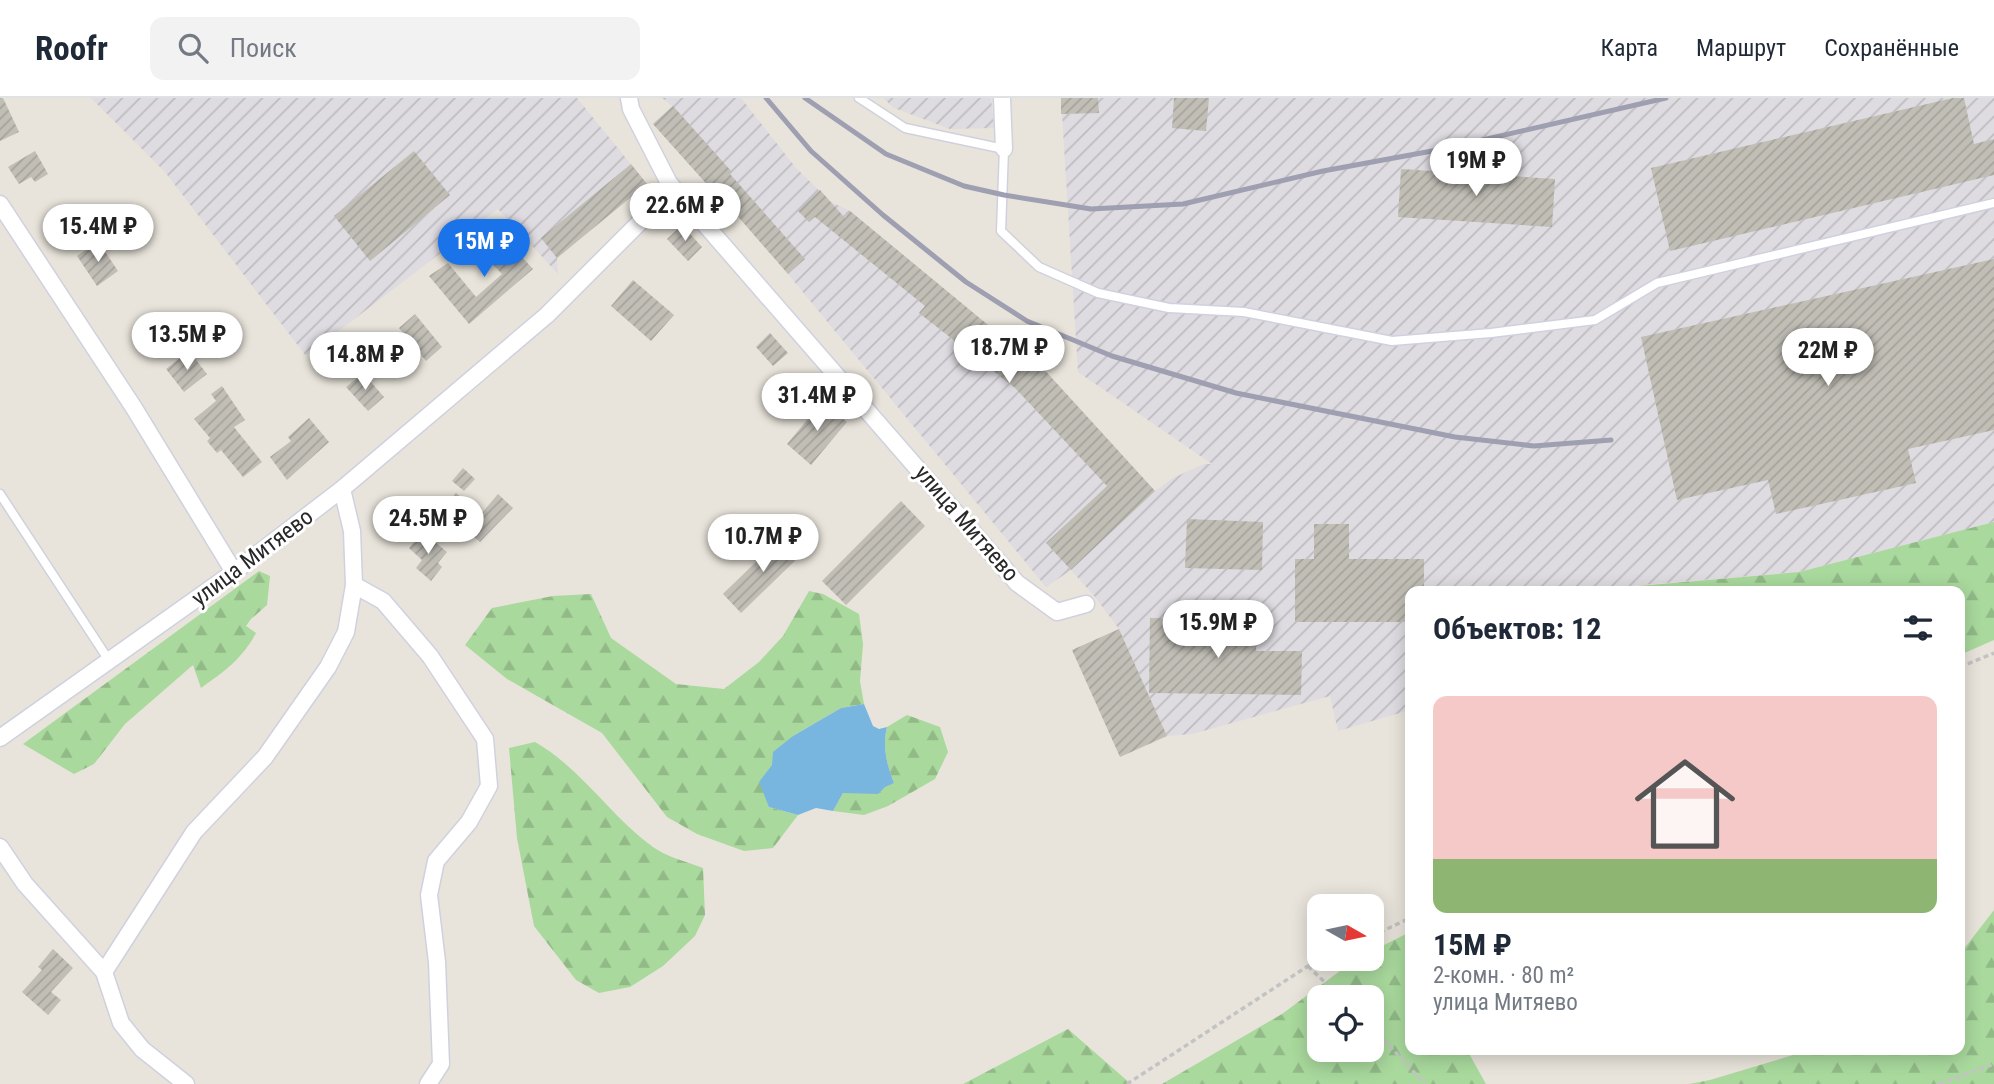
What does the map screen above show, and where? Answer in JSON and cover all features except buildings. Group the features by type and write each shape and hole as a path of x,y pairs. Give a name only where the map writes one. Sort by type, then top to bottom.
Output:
{"street":[{"path":"1002,98 1004,149"},
{"name":"улица Митяево","path":"627,102 669,183 1017,583 1057,612 1086,604"},
{"name":"улица Митяево","path":"0,738 234,572 341,489 547,316 651,211 669,183"},
{"path":"0,204 134,408 234,572"},
{"path":"104,972 194,832 265,757 328,667 346,632 354,585 352,531 341,489"},
{"path":"354,585 383,601 430,656 485,739 489,786 469,822 436,861 429,895 437,962 442,1064 428,1084"},
{"path":"0,847 25,884 104,972 121,1023 142,1049 186,1084"}],"lane":[{"path":"859,98 905,128 1004,149 1001,231 1039,267 1098,293 1121,298 1169,308 1244,312 1392,341 1490,333 1595,320 1657,284 1994,204"},
{"path":"0,494 110,662"}],"path":[{"path":"1965,665 1994,653"},
{"path":"1384,930 1405,920"},
{"path":"1127,1084 1307,967"},
{"path":"1313,971 1328,985"},
{"path":"1384,1040 1425,1084"},
{"path":"1940,1084 1994,1064"}],"shaded area":[{"path":"91,98 577,98 647,184 557,258 558,274 498,209 306,356 165,172"},
{"path":"662,98 741,98 797,169 831,202 850,211 1040,365 1155,491 1173,478 1204,464 1212,464 1078,372 1061,98 1994,98 1994,522 1799,572 1629,586 1405,586 1405,711 1338,731 1330,696 1192,734 1167,736 1119,629 1095,597 1071,570 1046,587 788,274 718,193 712,190 653,124 672,106"},
{"path":"883,98 991,98 994,128 950,129 894,108"}],"green space":[{"path":"1994,522 1994,640 1965,653 1965,586 1638,586 1799,572"},
{"path":"259,571 270,576 267,605 246,626 256,633 239,657 210,682 201,688 193,665 125,724 94,764 74,774 23,744"},
{"path":"809,591 823,594 859,614 863,644 860,681 864,704 841,708 793,736 769,807 798,815 773,848 744,851 697,834 667,817 602,733 507,679 465,645 492,608 553,596 591,594 611,638 676,684 724,689 759,662 783,636"},
{"path":"907,715 940,727 948,752 935,779 888,806 864,815 833,811 843,793 894,783 886,756 887,727"},
{"path":"535,742 567,765 637,835 653,847 703,868 705,915 695,936 663,966 630,987 599,993 576,980 534,926 517,838 509,748"},
{"path":"1994,910 1994,1084 1689,1084 1793,1055 1965,1055 1965,948"},
{"path":"1405,934 1405,1055 1470,1055 1486,1084 1162,1084 1282,1014 1307,995 1307,1062 1384,1062 1384,985 1321,985 1340,971 1384,971 1384,945"},
{"path":"1068,1029 1131,1084 963,1084"}],"water":[{"path":"864,704 873,726 879,729 887,727 886,756 894,783 878,794 843,793 833,811 816,808 798,815 769,807 759,782 772,765 773,752 793,736 841,708"}],"railway":[{"path":"766,98 811,151 883,215 966,282 1027,321 1112,356 1236,393 1455,437 1534,446 1611,440"},
{"path":"805,98 886,154 964,186 1091,209 1183,204 1323,171 1443,149 1666,98"}]}
